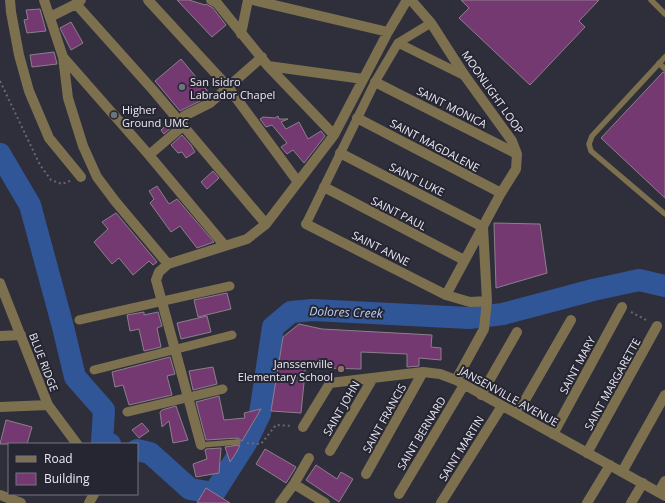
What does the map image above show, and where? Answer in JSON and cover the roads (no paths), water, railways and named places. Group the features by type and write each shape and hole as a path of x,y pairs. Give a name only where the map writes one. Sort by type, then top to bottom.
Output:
{"street":[{"path":"10,0 19,55 32,97 49,138 81,177"},
{"path":"44,0 63,57 68,98 83,146 97,177 168,264"},
{"path":"148,0 228,87 298,182"},
{"path":"241,34 248,0"},
{"path":"253,0 388,32"},
{"path":"201,444 156,280 159,272 168,264 247,239 266,224 334,135 388,32 407,0"},
{"name":"MOONLIGHT LOOP","path":"411,0 431,23 512,141 517,154"},
{"path":"216,1 241,34 334,135"},
{"path":"50,17 79,2 266,224"},
{"path":"306,224 375,82 398,43 431,23"},
{"path":"398,43 466,76"},
{"path":"63,57 149,155 225,246"},
{"path":"184,116 210,103 228,87 265,61 363,79"},
{"name":"SAINT MONICA","path":"375,82 517,154"},
{"name":"SAINT MAGDALENE","path":"358,118 501,193"},
{"path":"149,155 183,126"},
{"name":"SAINT LUKE","path":"340,153 483,227"},
{"path":"486,306 446,295 501,193 516,169 517,154"},
{"name":"SAINT PAUL","path":"324,187 464,260"},
{"name":"SAINT ANNE","path":"306,224 446,295"},
{"path":"460,382 484,329 486,306 483,227"},
{"name":"BLUE RIDGE","path":"0,282 48,405 76,443"},
{"path":"80,320 230,286"},
{"name":"SAINT MARY","path":"553,434 622,307"},
{"path":"517,414 572,320"},
{"name":"SAINT MARGARETTE","path":"587,454 658,326"},
{"path":"481,395 517,332"},
{"path":"0,336 21,335"},
{"path":"94,370 232,335"},
{"name":"JANSENVILLE AVENUE","path":"303,427 330,383 423,372 440,374 460,382 587,454 662,494"},
{"name":"SAINT FRANCIS","path":"366,474 423,372"},
{"name":"SAINT JOHN","path":"330,451 373,378"},
{"name":"SAINT BERNARD","path":"399,494 460,382"},
{"path":"128,412 223,389"},
{"path":"622,472 665,395"},
{"path":"0,407 48,405"},
{"name":"SAINT MARTIN","path":"441,503 502,406"},
{"path":"280,503 294,484 309,458"},
{"path":"587,503 610,465"},
{"path":"662,494 665,481"},
{"path":"631,503 643,483"},
{"path":"294,484 324,503"},
{"path":"0,495 21,503"}],"lane":[{"path":"651,0 665,14"},
{"path":"665,57 592,136 589,144 591,151 665,214"},
{"path":"659,63 665,68"},
{"path":"201,444 238,442"}],"waterway":[{"name":"Dolores Creek","path":"0,154 30,205 75,377 104,410 102,442 106,443"},
{"name":"Dolores Creek","path":"138,450 150,453 190,489 214,493 246,443 260,414 273,327 291,312 313,310 469,318 503,314 593,290 639,280 665,286"}],"place":[{"name":"San Isidro Labrador Chapel","path":"182,87"},
{"name":"Higher Ground UMC","path":"114,115"},
{"name":"Janssenville Elementary School","path":"341,369"}]}
